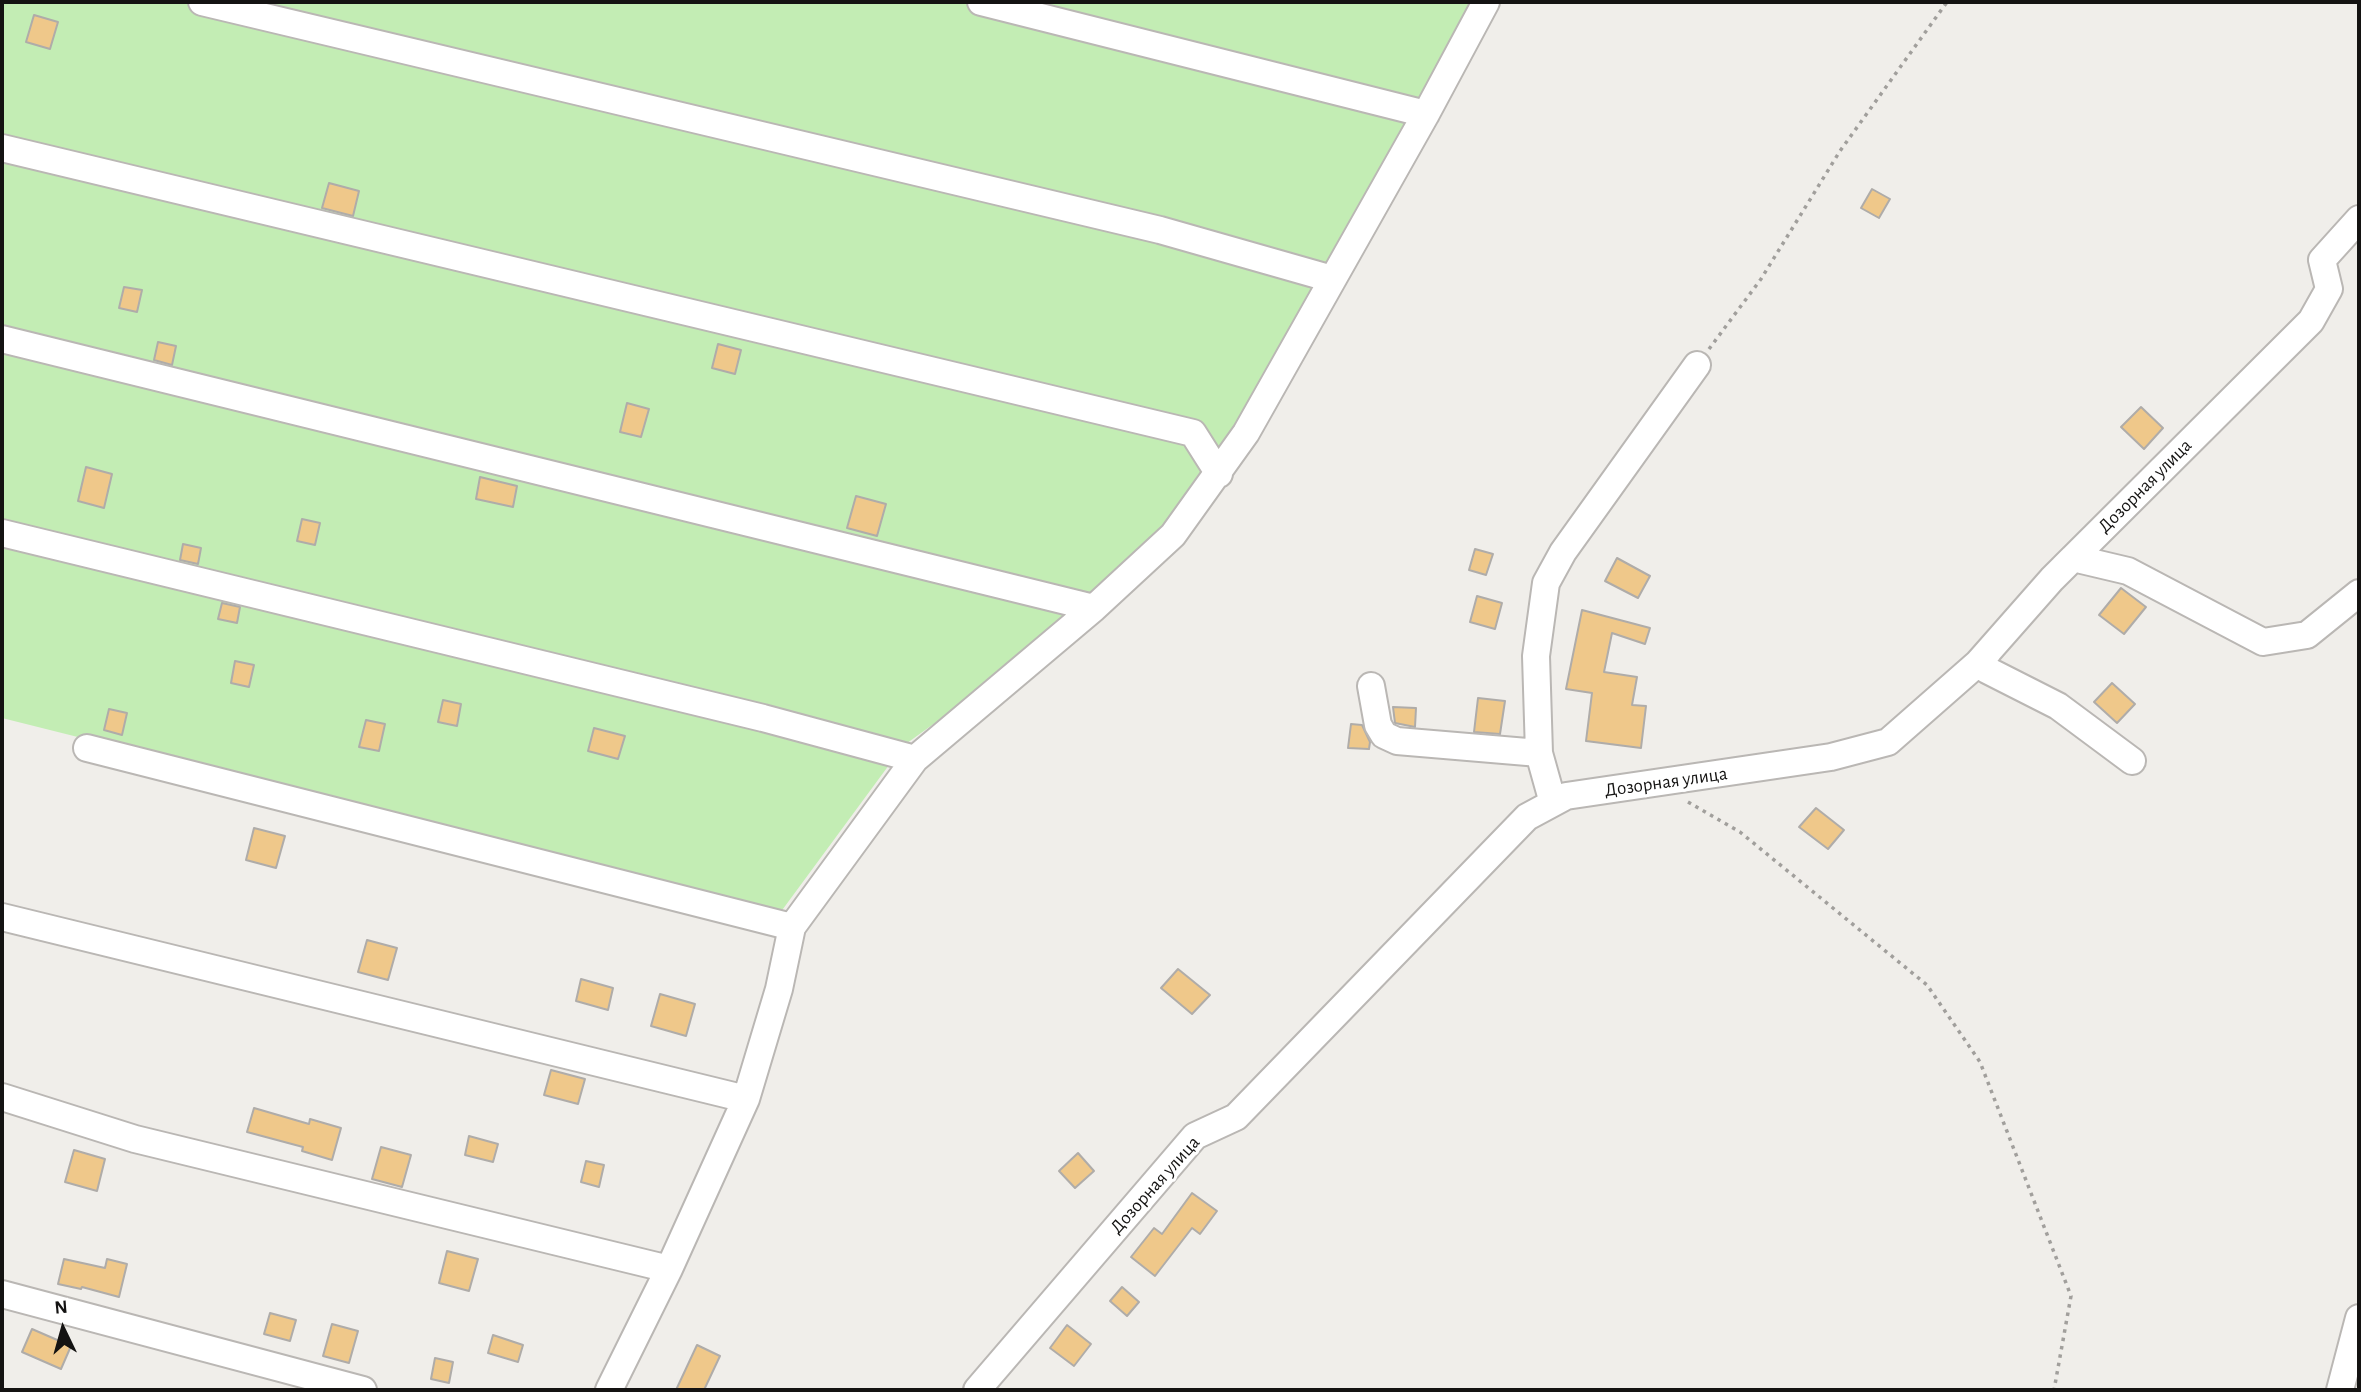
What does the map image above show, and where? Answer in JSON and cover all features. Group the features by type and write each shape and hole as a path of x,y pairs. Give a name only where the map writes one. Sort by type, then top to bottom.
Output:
{"street":[{"path":"202,2 1147,227 1332,279"},
{"path":"981,2 1426,114"},
{"path":"610,1390 669,1269 746,1099 779,989 792,927 915,759 1094,608 1173,535 1219,474 1246,433 1486,2"},
{"path":"2,148 1193,433 1219,474"},
{"name":"Дозорная улица","path":"977,1390 1195,1136 1236,1118 1527,817 1566,796 1831,757 1888,742 1978,663 2073,558 2311,321 2329,289 2322,260 2359,219"},
{"path":"2,339 1094,608"},
{"path":"1553,803 1539,753 1536,656 1546,583 1563,552 1697,365"},
{"path":"2,533 763,718 915,759"},
{"path":"2073,558 2128,570 2263,642 2307,635 2359,593"},
{"path":"1978,663 2058,706 2132,761"},
{"path":"1371,686 1378,725 1384,735 1390,738 1539,753"},
{"path":"87,748 792,927"},
{"path":"2,917 746,1099"},
{"path":"2,1097 135,1139 669,1269"},
{"path":"2,1294 363,1390"},
{"path":"2340,1390 2359,1318"}],"path":[{"path":"1697,365 1761,279 1840,151 1947,2"},
{"path":"1655,783 1740,832 1927,985 1980,1062 2071,1296 2054,1390"}],"green space":[{"path":"2,2 1486,2 1246,433 1094,608 903,746 780,913 2,718"}],"building":[{"path":"34,15 58,22 50,49 26,42"},
{"path":"329,183 359,191 353,216 322,208"},
{"path":"1872,189 1890,199 1879,218 1861,208"},
{"path":"124,287 142,290 137,312 119,308"},
{"path":"158,342 176,346 172,365 154,360"},
{"path":"718,344 741,350 735,374 712,368"},
{"path":"627,403 649,409 641,437 620,432"},
{"path":"2141,407 2163,428 2144,449 2121,427"},
{"path":"86,467 112,474 104,508 78,501"},
{"path":"480,477 517,486 513,507 476,499"},
{"path":"856,496 886,504 877,536 847,528"},
{"path":"302,519 320,523 315,545 297,541"},
{"path":"183,544 201,548 198,564 180,560"},
{"path":"1475,549 1493,554 1486,575 1469,570"},
{"path":"1617,558 1650,576 1638,598 1605,581"},
{"path":"2121,588 2146,607 2124,634 2099,615"},
{"path":"1477,596 1502,603 1495,629 1470,622"},
{"path":"222,603 240,607 237,623 218,619"},
{"path":"1582,610 1650,628 1645,644 1612,633 1604,672 1637,677 1632,705 1646,706 1641,748 1586,741 1592,693 1566,689"},
{"path":"235,661 254,665 249,687 231,683"},
{"path":"2112,683 2135,704 2117,723 2094,702"},
{"path":"1478,698 1505,701 1500,734 1474,732"},
{"path":"443,700 461,704 457,726 438,722"},
{"path":"1393,707 1416,708 1415,727 1395,723"},
{"path":"109,709 127,713 122,735 104,730"},
{"path":"366,720 385,724 379,751 359,747"},
{"path":"1351,724 1362,725 1370,742 1369,749 1348,748"},
{"path":"594,728 625,736 618,759 588,751"},
{"path":"1816,808 1844,830 1828,849 1799,827"},
{"path":"254,828 285,836 276,868 246,860"},
{"path":"367,940 397,948 388,980 358,972"},
{"path":"1178,969 1210,995 1192,1014 1161,988"},
{"path":"581,979 613,988 608,1010 576,1001"},
{"path":"660,994 695,1004 686,1036 651,1026"},
{"path":"551,1070 585,1079 578,1104 544,1095"},
{"path":"254,1108 309,1124 310,1119 341,1128 332,1160 302,1151 303,1147 247,1132"},
{"path":"469,1136 498,1144 493,1162 465,1155"},
{"path":"381,1147 411,1155 402,1187 372,1179"},
{"path":"74,1150 105,1159 97,1191 65,1182"},
{"path":"1078,1153 1094,1171 1075,1188 1059,1171"},
{"path":"586,1161 604,1165 599,1187 581,1182"},
{"path":"1192,1193 1217,1211 1200,1234 1192,1228 1155,1276 1131,1257 1154,1228 1162,1234"},
{"path":"447,1251 478,1259 469,1291 439,1283"},
{"path":"64,1259 105,1268 107,1259 127,1264 119,1297 58,1284"},
{"path":"1122,1287 1139,1302 1127,1316 1110,1301"},
{"path":"270,1313 296,1320 290,1341 264,1334"},
{"path":"332,1324 358,1331 349,1363 323,1356"},
{"path":"1067,1325 1091,1344 1074,1366 1050,1348"},
{"path":"32,1329 71,1346 61,1369 22,1352"},
{"path":"493,1335 523,1345 518,1362 488,1353"},
{"path":"697,1345 720,1356 704,1390 676,1390"},
{"path":"435,1358 453,1362 449,1383 431,1379"}]}
